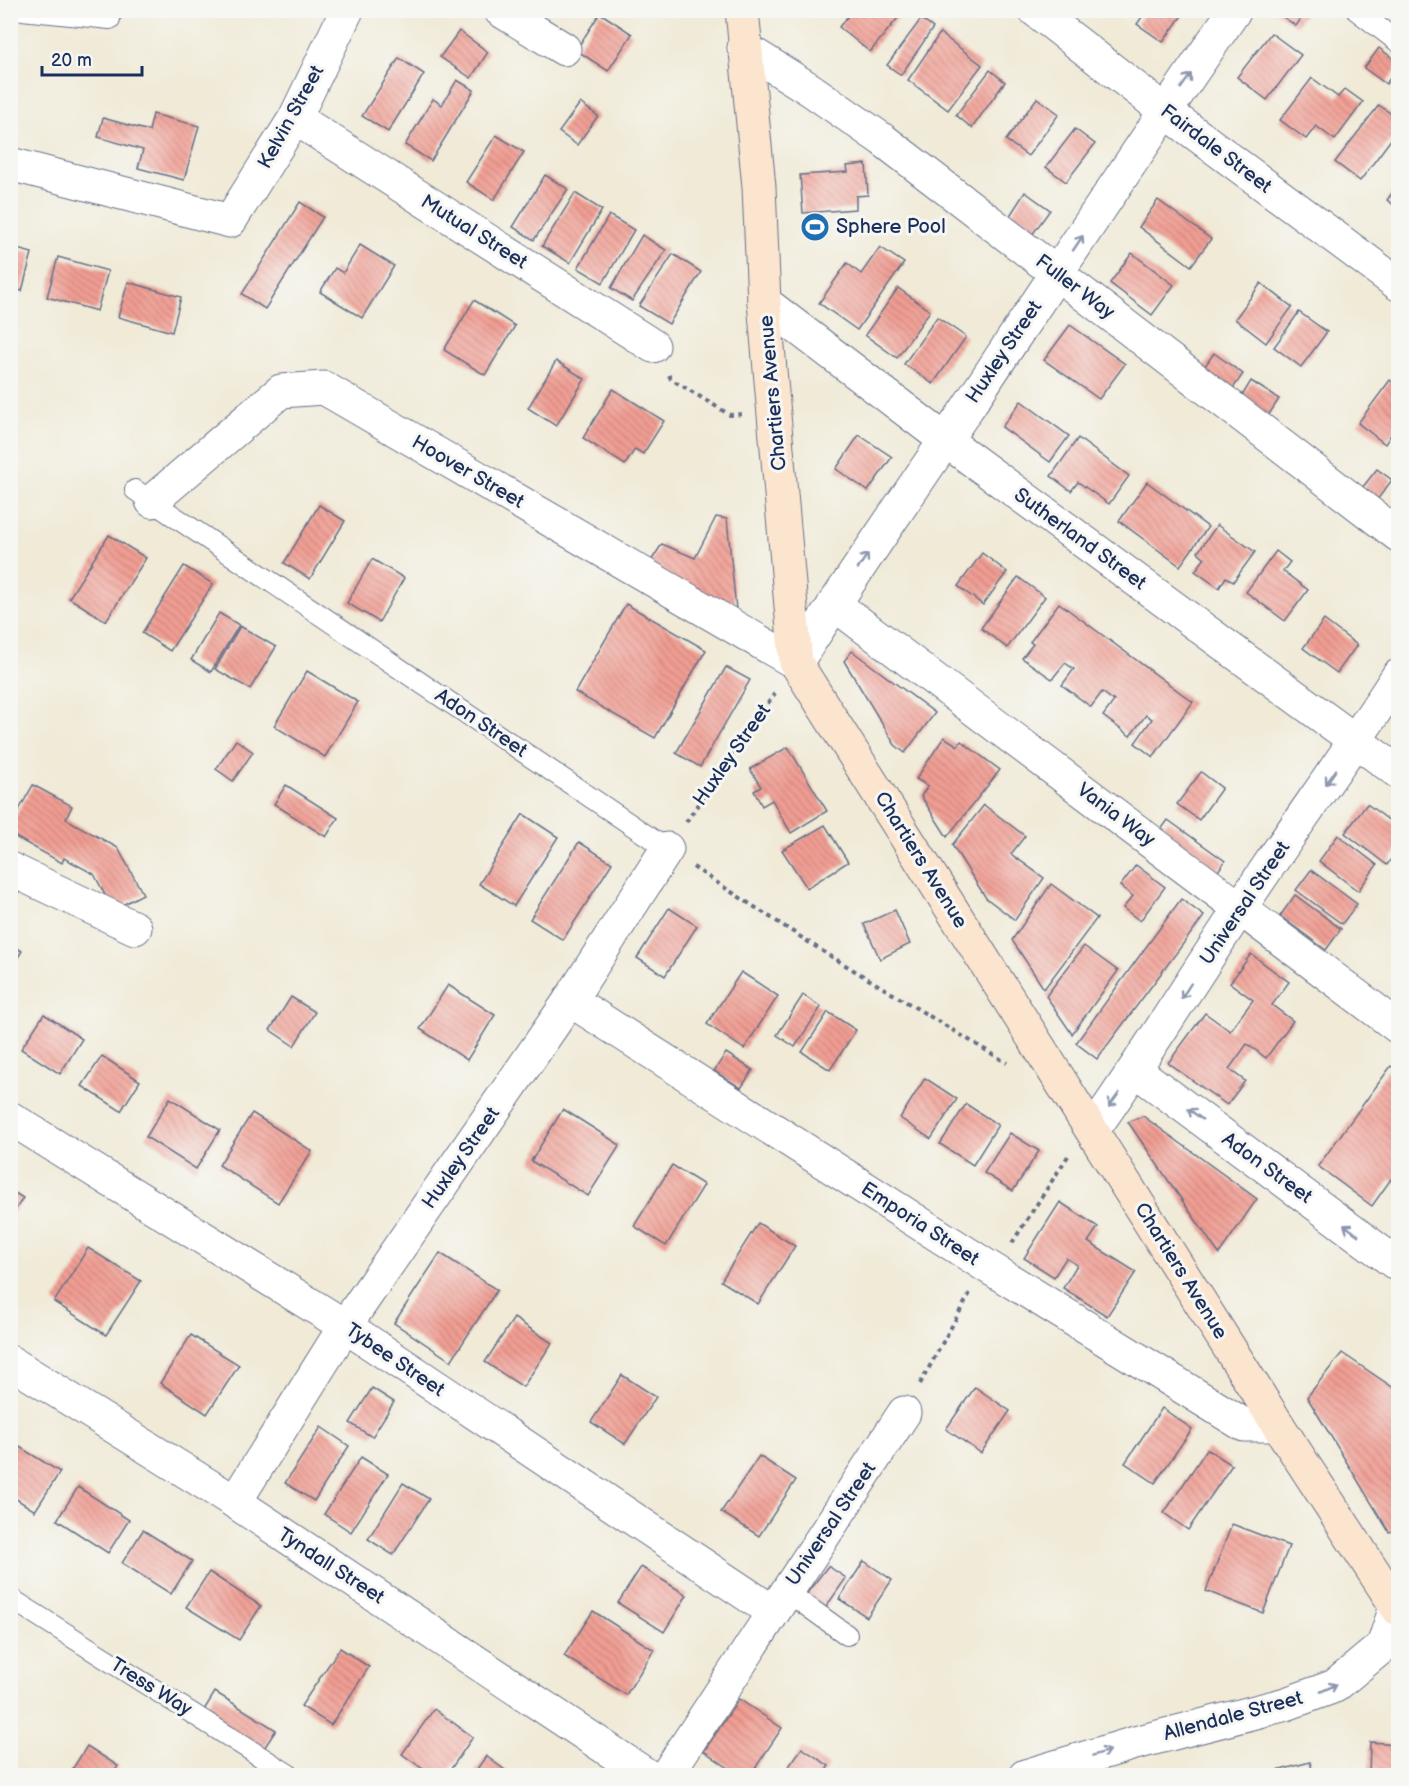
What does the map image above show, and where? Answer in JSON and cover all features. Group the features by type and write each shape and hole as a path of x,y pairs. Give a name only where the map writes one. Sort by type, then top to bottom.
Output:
{"street":[{"name":"Kelvin Street","path":"10,164 230,221 295,118 347,10"},
{"path":"500,10 564,49"},
{"name":"Chartiers Avenue","path":"742,10 759,187 764,302 796,663 1278,1425 1398,1606"},
{"name":"Fairdale Street","path":"1035,10 1165,111 1398,284"},
{"name":"Huxley Street","path":"796,663 1235,10"},
{"name":"Fuller Way","path":"744,48 811,90 883,140 1398,535"},
{"name":"Mutual Street","path":"295,118 653,346"},
{"name":"Sutherland Street","path":"764,302 945,440 1398,772"},
{"name":"Hoover Street","path":"143,495 281,391 324,388 796,663"},
{"name":"Vania Way","path":"834,604 1398,1027"},
{"name":"Universal Street","path":"1093,1130 1398,676"},
{"name":"Huxley Street","path":"235,1502 345,1326 570,1000 667,849"},
{"path":"10,869 135,928"},
{"name":"Emporia Street","path":"570,1000 985,1265 1244,1425 1278,1425"},
{"name":"Adon Street","path":"1135,1070 1398,1265"},
{"name":"Tybee Street","path":"10,1118 345,1326 779,1602"},
{"name":"Tyndall Street","path":"10,1362 235,1502 648,1776"},
{"name":"Universal Street","path":"666,1776 904,1413"},
{"name":"Allendale Street","path":"1025,1776 1135,1743 1286,1704 1335,1686 1383,1646 1398,1606"}],"lane":[{"path":"22,10 110,20"},
{"path":"1356,10 1398,42"},
{"name":"Adon Street","path":"143,495 667,849"},
{"name":"Tress Way","path":"10,1598 291,1776"},
{"name":"Tybee Street","path":"779,1602 847,1635"}],"path":[{"path":"653,346 671,379 730,415 775,412"},
{"name":"Huxley Street","path":"667,849 796,663"},
{"path":"667,849 827,954 1016,1068 1042,1053"},
{"path":"904,1413 985,1265 1004,1255 1068,1155 1093,1130"}],"building":[{"path":"853,10 899,10 902,13 870,52 839,27"},
{"path":"1147,10 1186,10 1163,42 1137,24"},
{"path":"1274,10 1307,10 1296,26"},
{"path":"600,13 632,34 608,71 576,50"},
{"path":"921,19 933,28 901,75 887,65"},
{"path":"459,31 488,52 471,78 440,57"},
{"path":"940,33 982,65 948,110 908,80"},
{"path":"1271,33 1301,55 1267,100 1237,77"},
{"path":"1379,48 1398,62 1398,67 1386,84 1364,68"},
{"path":"399,58 424,74 388,132 362,116"},
{"path":"990,70 1005,82 972,128 956,115"},
{"path":"1312,78 1338,97 1345,89 1363,102 1335,140 1316,126 1306,139 1280,120"},
{"path":"457,80 474,90 431,161 405,145 433,99 442,105"},
{"path":"1037,98 1059,114 1028,156 1006,140"},
{"path":"580,103 598,116 577,145 559,132"},
{"path":"1379,105 1398,119 1398,130 1360,181 1335,162"},
{"path":"153,114 199,126 184,180 138,168 143,150 98,137 103,118 149,131"},
{"path":"1075,129 1095,144 1066,182 1046,167"},
{"path":"496,135 524,152 494,200 466,182"},
{"path":"866,164 868,195 856,196 856,209 803,213 800,175 848,172 847,166"},
{"path":"545,175 568,189 534,240 513,227"},
{"path":"1398,185 1398,208 1387,200"},
{"path":"1025,192 1050,210 1032,235 1009,217"},
{"path":"575,193 602,210 570,263 542,246"},
{"path":"1158,200 1211,239 1191,266 1139,227"},
{"path":"300,202 323,217 265,309 242,294"},
{"path":"609,215 634,230 603,283 578,268"},
{"path":"642,235 666,250 632,301 611,288"},
{"path":"360,245 394,266 362,318 320,292 335,268 343,273"},
{"path":"10,247 32,253 22,291 10,288"},
{"path":"880,247 904,263 857,330 819,303 847,263 861,274"},
{"path":"1132,253 1174,285 1152,315 1110,283"},
{"path":"673,254 701,272 669,324 639,306"},
{"path":"58,257 108,271 97,311 47,297"},
{"path":"128,282 181,297 172,332 118,317"},
{"path":"1261,283 1292,307 1266,343 1235,319"},
{"path":"898,288 930,311 897,358 865,335"},
{"path":"474,300 515,326 485,375 444,350"},
{"path":"1299,312 1327,332 1301,367 1274,347"},
{"path":"937,317 966,337 933,384 904,364"},
{"path":"1070,325 1125,364 1099,399 1044,360"},
{"path":"1214,353 1243,374 1227,397 1198,376"},
{"path":"556,361 585,379 556,426 528,408"},
{"path":"1390,380 1398,386 1398,424 1385,444 1358,423"},
{"path":"1251,381 1279,399 1264,422 1237,404"},
{"path":"613,389 664,421 643,454 635,449 625,465 583,438"},
{"path":"1021,401 1069,436 1050,462 1002,427"},
{"path":"859,435 892,457 868,491 836,469"},
{"path":"1078,438 1129,476 1109,504 1078,482 1071,491 1051,476"},
{"path":"1377,469 1392,480 1377,500 1362,488"},
{"path":"1147,482 1208,527 1180,566 1119,521"},
{"path":"319,505 345,521 310,579 284,563"},
{"path":"716,517 727,519 737,619 649,564 662,544 695,558"},
{"path":"1217,525 1255,552 1233,582 1226,577 1219,588 1195,571 1205,558 1198,552"},
{"path":"109,535 146,558 106,621 69,598"},
{"path":"1276,551 1290,562 1283,571 1308,590 1285,621 1246,592"},
{"path":"982,553 1007,572 983,605 958,586"},
{"path":"372,559 404,578 379,622 347,603"},
{"path":"184,566 213,584 170,651 142,633"},
{"path":"1018,577 1045,597 1007,648 981,628"},
{"path":"1059,603 1193,702 1153,757 1135,743 1152,719 1146,715 1130,736 1103,716 1114,701 1102,692 1091,707 1062,685 1074,669 1065,663 1052,679 1022,658 1033,644 1030,642"},
{"path":"626,604 706,650 655,738 575,692"},
{"path":"219,613 239,625 211,672 191,660"},
{"path":"1324,620 1357,645 1337,673 1303,648"},
{"path":"240,626 276,647 250,689 215,669"},
{"path":"852,651 935,713 905,753 895,745 844,661"},
{"path":"726,667 750,680 700,767 676,753"},
{"path":"307,671 358,702 325,757 274,726"},
{"path":"944,737 958,746 961,741 1000,770 947,837 921,796 928,786 916,779"},
{"path":"236,740 253,752 233,781 216,769"},
{"path":"788,747 827,811 791,833 772,800 762,806 754,791 761,787 750,769"},
{"path":"1201,772 1222,788 1199,820 1177,804"},
{"path":"33,785 72,806 66,819 118,848 143,894 113,910 94,874 64,858 62,863 10,834 10,826"},
{"path":"286,785 338,818 326,837 274,804"},
{"path":"1367,804 1398,827 1398,849 1387,865 1345,833"},
{"path":"984,805 1025,836 1011,854 1044,878 1015,920 986,898 952,845"},
{"path":"523,814 558,837 514,906 479,884"},
{"path":"1168,820 1225,861 1214,877 1157,835"},
{"path":"825,825 848,862 807,888 782,850"},
{"path":"1338,835 1377,865 1358,891 1319,861"},
{"path":"579,842 612,863 563,940 530,919"},
{"path":"1136,865 1165,887 1140,921 1123,908 1133,896 1120,886"},
{"path":"1311,870 1357,904 1342,924 1296,890"},
{"path":"1051,884 1097,918 1044,989 1012,940"},
{"path":"1295,895 1341,929 1326,950 1280,916"},
{"path":"1181,899 1204,916 1097,1059 1076,1043"},
{"path":"669,908 697,926 665,976 637,958"},
{"path":"895,910 910,944 880,959 864,924"},
{"path":"10,944 22,951 10,970"},
{"path":"1084,946 1118,971 1072,1034 1046,996"},
{"path":"1251,954 1289,982 1272,1005 1293,1021 1266,1058 1247,1044 1229,1069 1245,1081 1227,1105 1168,1063 1205,1013 1230,1031 1253,1000 1230,983"},
{"path":"741,972 778,996 744,1049 707,1024"},
{"path":"448,985 495,1015 467,1060 420,1029"},
{"path":"803,995 821,1007 795,1047 777,1035"},
{"path":"291,997 315,1012 294,1046 270,1030"},
{"path":"828,1012 856,1030 830,1070 802,1052"},
{"path":"44,1014 82,1039 60,1074 21,1049"},
{"path":"726,1053 753,1070 741,1088 714,1071"},
{"path":"102,1056 140,1081 121,1111 82,1086"},
{"path":"1391,1066 1398,1071 1398,1185 1391,1179 1372,1206 1318,1166"},
{"path":"925,1078 957,1099 931,1139 900,1118"},
{"path":"170,1098 220,1130 196,1169 146,1137"},
{"path":"966,1104 998,1125 973,1165 940,1144"},
{"path":"563,1109 620,1145 588,1196 531,1161"},
{"path":"252,1113 312,1151 278,1203 219,1165"},
{"path":"1143,1116 1257,1199 1219,1254 1128,1122"},
{"path":"1010,1133 1039,1151 1013,1191 984,1173"},
{"path":"672,1165 704,1185 666,1246 634,1226"},
{"path":"10,1190 23,1198 10,1218"},
{"path":"1060,1202 1098,1227 1088,1242 1136,1272 1107,1316 1063,1288 1077,1265 1066,1258 1054,1277 1024,1258"},
{"path":"758,1223 795,1246 758,1304 721,1281"},
{"path":"88,1248 141,1281 106,1335 54,1302"},
{"path":"440,1253 497,1290 451,1361 394,1323"},
{"path":"514,1318 552,1343 523,1387 485,1362"},
{"path":"191,1335 239,1365 207,1414 160,1383"},
{"path":"1342,1353 1398,1391 1398,1530 1389,1532 1307,1397"},
{"path":"622,1375 656,1397 625,1444 591,1422"},
{"path":"975,1387 1010,1411 981,1453 946,1429"},
{"path":"372,1388 394,1402 372,1437 350,1423"},
{"path":"1162,1408 1192,1429 1155,1483 1125,1463"},
{"path":"321,1427 349,1446 314,1501 285,1483"},
{"path":"10,1441 60,1472 35,1511 10,1495"},
{"path":"1207,1449 1232,1465 1188,1530 1164,1513"},
{"path":"759,1456 796,1480 759,1536 721,1512"},
{"path":"361,1457 388,1474 351,1532 324,1514"},
{"path":"403,1483 429,1499 393,1555 368,1539"},
{"path":"78,1487 129,1520 108,1553 57,1520"},
{"path":"1232,1524 1289,1546 1263,1613 1206,1591"},
{"path":"143,1530 192,1561 171,1594 122,1563"},
{"path":"864,1561 892,1580 867,1617 839,1599"},
{"path":"828,1566 846,1578 824,1610 804,1597"},
{"path":"641,1567 687,1595 664,1632 618,1603"},
{"path":"209,1572 261,1606 239,1640 186,1607"},
{"path":"593,1611 654,1650 626,1695 564,1656"},
{"path":"340,1648 369,1667 331,1725 301,1706"},
{"path":"215,1692 276,1730 261,1753 201,1715"},
{"path":"739,1699 782,1728 750,1776 740,1776 704,1751"},
{"path":"434,1709 473,1737 446,1776 433,1776 402,1754"},
{"path":"1370,1742 1398,1744 1398,1776 1369,1776"},
{"path":"87,1746 118,1766 112,1776 68,1776"},
{"path":"802,1748 829,1766 822,1776 782,1776"},
{"path":"486,1756 513,1776 472,1776"},
{"path":"1310,1762 1314,1776 1262,1776 1262,1775"}],"place":[{"name":"Sphere Pool","path":"815,227"}]}
